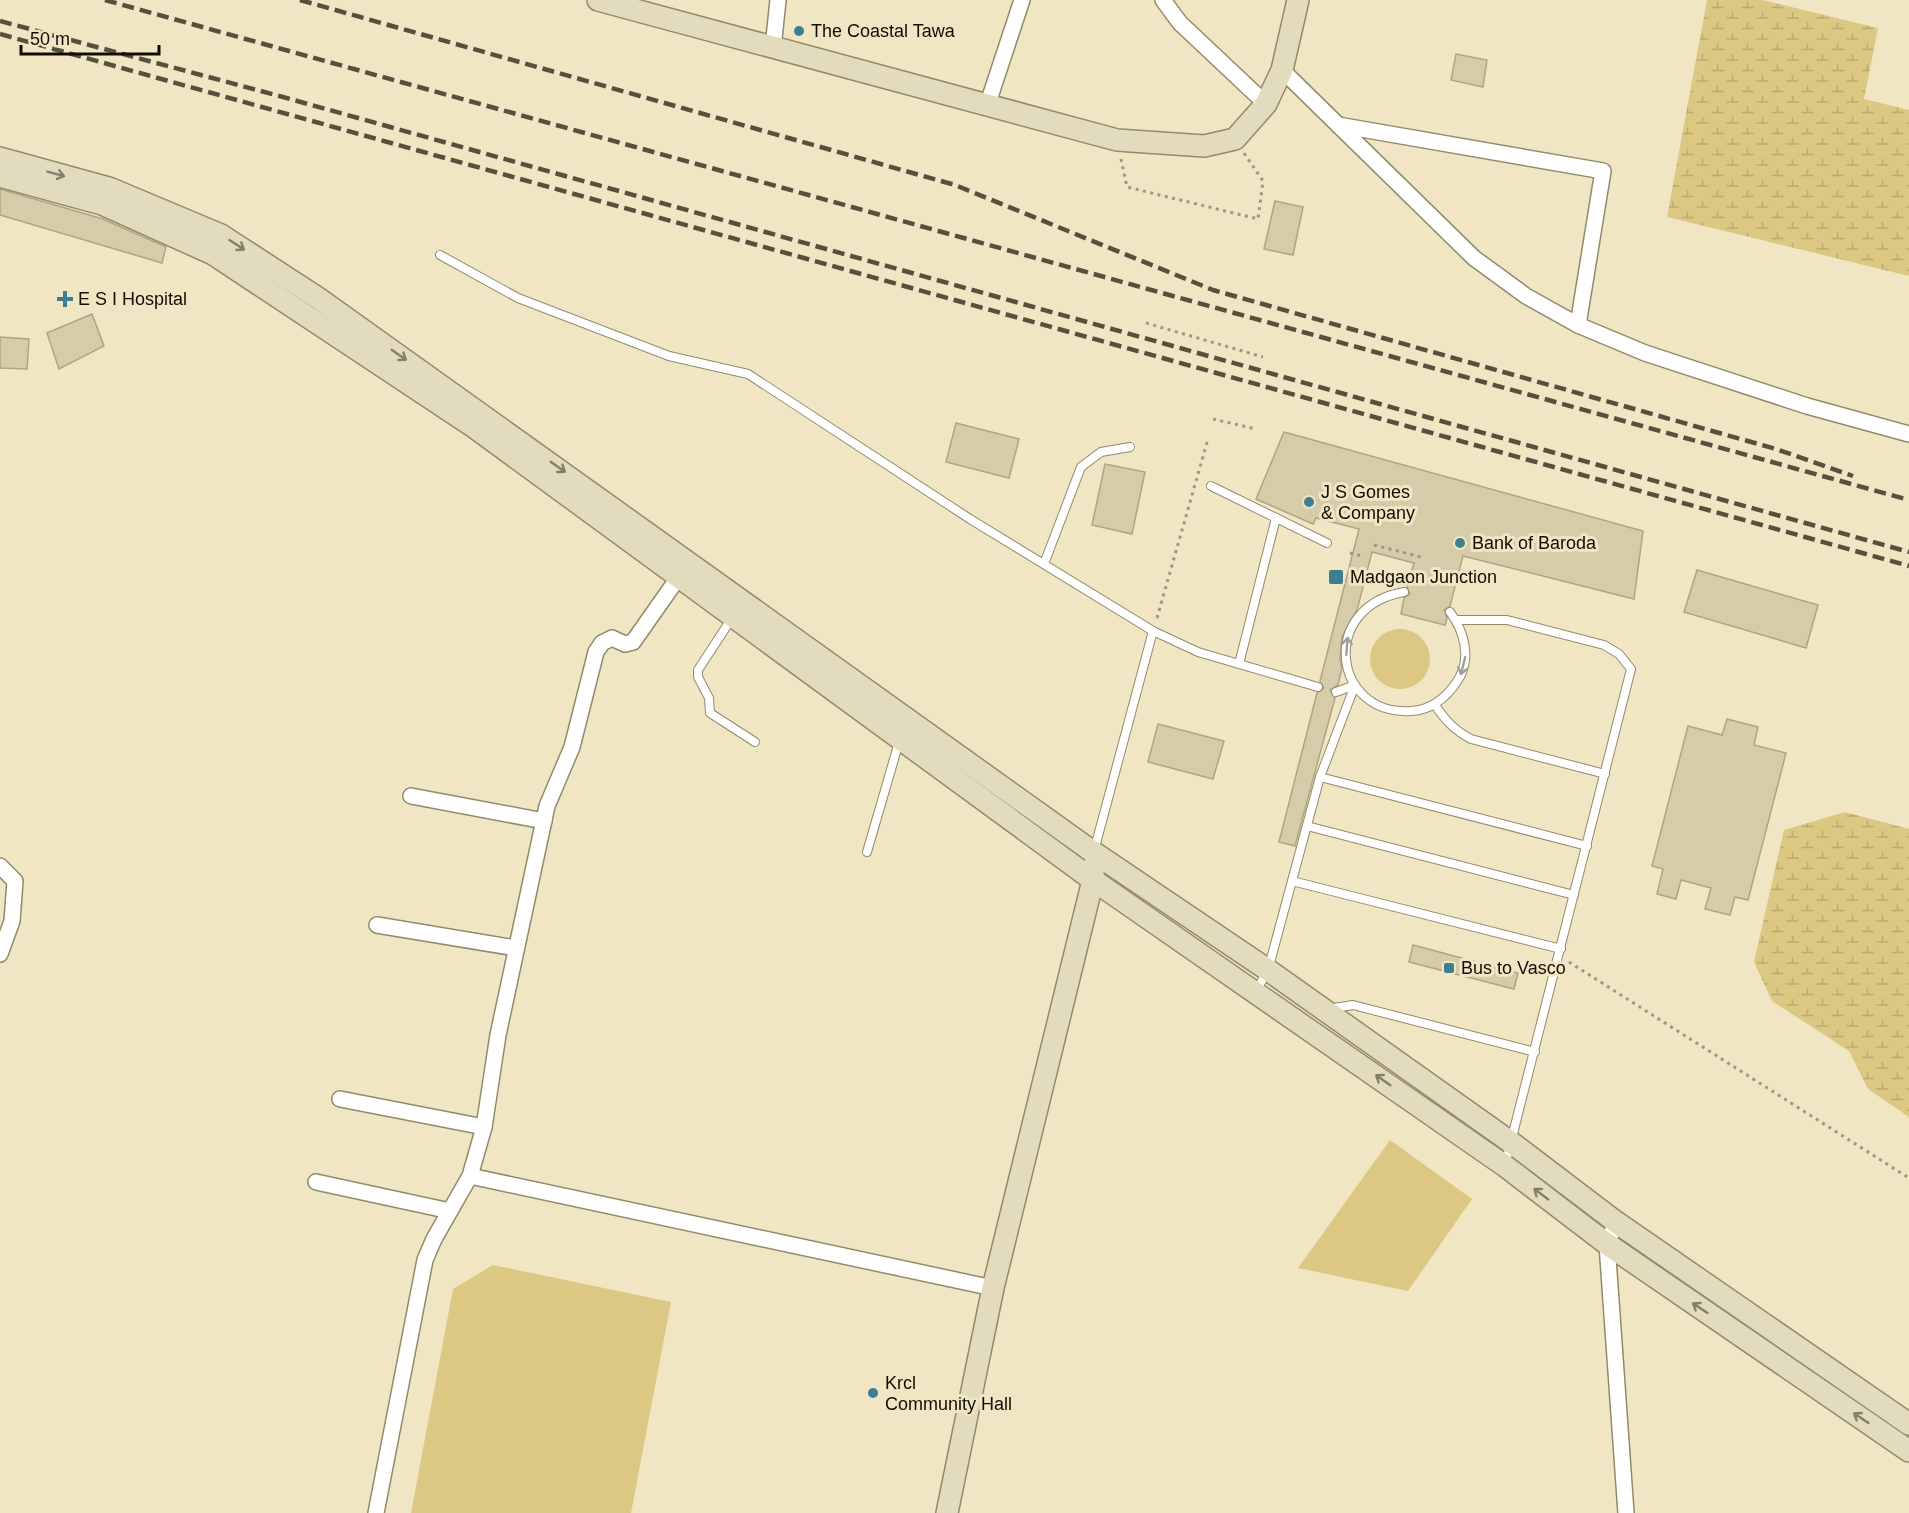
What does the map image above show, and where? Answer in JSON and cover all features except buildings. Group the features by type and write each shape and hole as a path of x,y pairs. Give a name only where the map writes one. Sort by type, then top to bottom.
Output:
{"main road":[{"path":"598,0 1116,140 1204,146 1235,139 1266,104 1282,70 1298,0"},
{"path":"0,158 109,188 221,235 318,298 1093,852 1268,970 1512,1143 1616,1222 1909,1424"},
{"path":"0,176 102,204 213,254 474,427 1093,880 1505,1166 1607,1244 1909,1451"},
{"path":"1012,820 1024,802"},
{"path":"947,1513 993,1288 1093,880 1093,852"}],"street":[{"path":"773,48 778,0"},
{"path":"987,106 1022,0"},
{"path":"1163,0 1180,23 1266,104"},
{"path":"1282,70 1474,258 1526,296 1578,325 1645,353 1807,406 1909,434"},
{"path":"1338,125 1603,171 1578,325"},
{"path":"376,1513 426,1260 450,1210 470,1176 484,1127 498,1035 547,806 572,747 596,652 602,643 612,638 625,644 633,642 678,578"},
{"path":"411,796 544,821"},
{"path":"0,866 15,880 12,921 0,954"},
{"path":"377,926 516,948"},
{"path":"340,1099 484,1127"},
{"path":"470,1176 993,1288"},
{"path":"316,1182 450,1210"},
{"path":"1616,1222 1607,1244 1626,1513"}],"lane":[{"path":"440,255 528,302 669,356 748,374 1044,564 1153,631 1198,652 1318,687"},
{"path":"1044,564 1081,467 1101,452 1130,447"},
{"path":"1210,486 1327,543"},
{"path":"1239,664 1276,518"},
{"path":"1404,592 1387,595 1371,603 1358,616 1349,632 1345,650 1347,668 1355,685 1367,698 1391,710 1418,711 1435,705 1456,684 1466,657 1464,638 1450,612"},
{"path":"733,617 698,670 698,677 709,698 710,713 755,742"},
{"path":"1456,620 1507,620 1604,645 1619,654 1631,669 1505,1166"},
{"path":"1093,852 1153,631"},
{"path":"1336,692 1355,685"},
{"path":"1256,991 1268,970 1320,777 1355,685"},
{"path":"1435,705 1444,720 1457,732 1471,739 1605,774"},
{"path":"867,852 900,738"},
{"path":"1320,777 1587,846"},
{"path":"1307,826 1575,895"},
{"path":"1292,881 1560,952"},
{"path":"1324,1010 1353,1005 1535,1052"}],"path":[{"path":"1116,140 1127,187 1258,219 1263,181 1235,139"},
{"path":"1146,323 1263,357"},
{"path":"1213,418 1256,429"},
{"path":"1153,631 1208,439"},
{"path":"1374,545 1425,558"},
{"path":"1350,553 1362,556"},
{"path":"1560,952 1909,1178"}],"green space":[{"path":"1707,0 1762,0 1878,28 1864,99 1909,110 1909,276 1667,217"},
{"path":"1400,629 1417,634 1425,642 1430,659 1425,676 1417,684 1400,689 1383,684 1375,676 1370,659 1375,642 1383,634"},
{"path":"1845,812 1909,829 1909,1117 1868,1089 1849,1051 1772,1001 1754,962 1784,830"},
{"path":"1390,1140 1472,1199 1408,1291 1298,1268"},
{"path":"493,1265 671,1302 631,1513 411,1513 453,1289"}],"railway":[{"path":"105,0 1909,500"},
{"path":"300,0 955,185 1213,290 1776,449 1853,476"},
{"path":"0,21 283,97 1909,552"},
{"path":"0,34 1909,566"}],"place":[{"name":"The Coastal Tawa","path":"799,31"},
{"name":"E S I Hospital","path":"65,299"},
{"name":"J S Gomes & Company","path":"1309,502"},
{"name":"Bank of Baroda","path":"1460,543"},
{"name":"Madgaon Junction","path":"1336,577"},
{"name":"Bus to Vasco","path":"1449,968"},
{"name":"Krcl Community Hall","path":"873,1393"}]}
